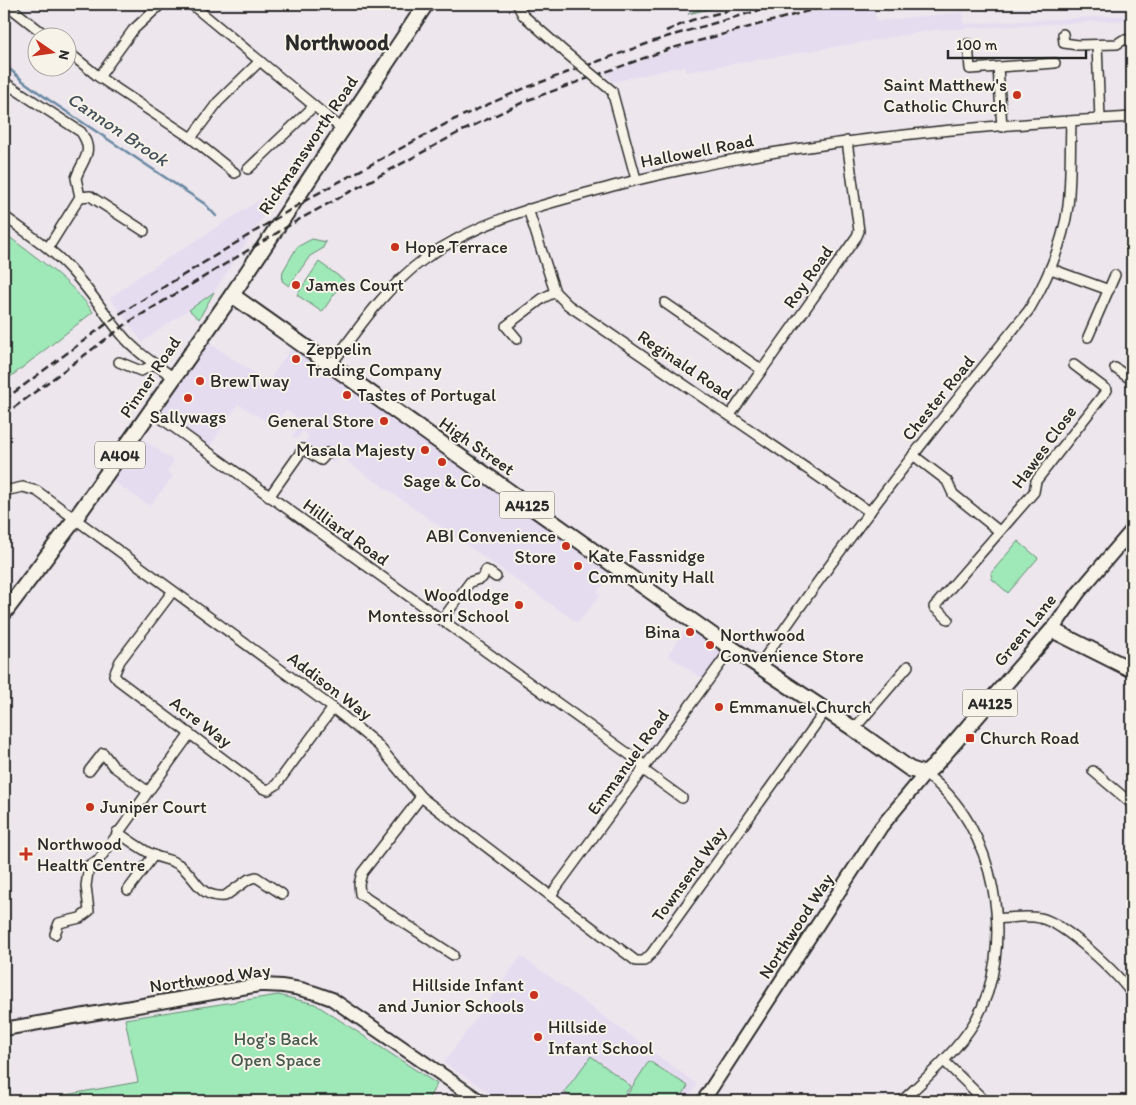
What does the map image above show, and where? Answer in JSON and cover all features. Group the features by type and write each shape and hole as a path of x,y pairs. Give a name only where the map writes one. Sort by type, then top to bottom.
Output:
{"main road":[{"name":"Rickmansworth Road","path":"255,258 342,129 422,5"},
{"name":"Pinner Road","path":"4,612 75,519 232,295 255,258"},
{"name":"High Street","path":"232,295 732,648 826,710"},
{"path":"1052,630 1132,670"},
{"name":"Green Lane","path":"925,774 1052,630"},
{"name":"A4125","path":"826,710 910,768 925,774"}],"street":[{"path":"6,4 36,28"},
{"path":"99,77 133,30 161,4"},
{"path":"191,4 342,129"},
{"path":"517,4 518,9 523,14 612,91 636,179"},
{"path":"1063,34 1064,43 1097,45 1117,44 1123,40 1132,40"},
{"path":"968,44 970,68 1055,63"},
{"path":"1097,45 1100,119"},
{"path":"78,60 99,77 191,138 235,173"},
{"path":"191,138 218,102 260,61"},
{"path":"998,67 1002,127"},
{"path":"4,82 80,132 87,141 88,154 76,178 80,197 48,248"},
{"path":"248,169 314,106"},
{"name":"Hallowell Road","path":"331,365 374,309 422,261 455,240 491,222 528,209 636,179 758,155 865,138 1132,117"},
{"name":"Chester Road","path":"758,666 809,592 913,455 1029,310 1051,269 1068,206 1070,122"},
{"name":"Roy Road","path":"730,415 857,236 859,231 847,141"},
{"path":"80,197 90,196 144,231"},
{"name":"Reginald Road","path":"528,209 555,292 568,305 870,512"},
{"path":"4,216 48,248 93,295 123,336 173,377"},
{"path":"1051,269 1109,290"},
{"path":"1088,337 1115,275"},
{"path":"517,338 506,326 540,300 555,292"},
{"path":"665,303 762,370"},
{"path":"119,362 141,370 155,364"},
{"name":"Hawes Close","path":"999,532 1034,492 1036,480 1107,390 1074,365"},
{"path":"1115,368 1132,380"},
{"name":"Hilliard Road","path":"151,410 442,620 643,767 682,798"},
{"path":"269,497 304,449 321,460 327,453"},
{"path":"913,455 947,481 953,494 999,532 934,608 948,619"},
{"name":"Addison Way","path":"4,491 30,488 333,708 378,745 421,797 551,895"},
{"name":"Green Lane","path":"1052,630 1079,592 1132,530"},
{"path":"442,620 470,582 482,578 486,570 496,577"},
{"name":"Acre Way","path":"173,591 120,662 114,675 118,680 262,788 268,790 276,785 333,708"},
{"name":"Emmanuel Road","path":"551,895 732,648"},
{"path":"854,729 908,666"},
{"name":"Townsend Way","path":"551,895 636,961 644,961 657,946 826,710"},
{"path":"55,934 59,923 80,918 89,911 86,886 89,865 98,861 117,832 190,734"},
{"path":"89,772 103,753 113,766 147,791"},
{"path":"1093,771 1132,804"},
{"path":"902,1101 944,1061 974,1022 986,994 996,948 997,918 991,877 977,839 961,812 933,779 925,774"},
{"name":"Northwood Way","path":"703,1101 881,827 925,774"},
{"path":"421,797 362,873 359,884 360,894 453,955"},
{"path":"117,832 154,855 172,860 184,868 199,888 211,894 225,896 249,879 256,877 282,894"},
{"path":"128,890 154,855"},
{"path":"997,918 1037,917 1046,919 1076,938 1099,958 1132,994"},
{"name":"Northwood Way","path":"4,1029 259,985 288,986 305,989 332,998 480,1101"},
{"path":"944,1061 985,1101"},
{"path":"1128,1101 1132,1100"}],"shaded area":[{"path":"840,4 873,4 877,21 963,12 964,24 1130,15 1130,20 935,30 686,72 684,66 613,82 606,73 676,48"},
{"path":"269,194 273,201 214,292 142,342 110,298 138,277"},
{"path":"200,337 268,382 296,341 615,571 597,592 600,595 578,623 349,463 345,452 333,463 328,459 332,452 325,447 320,453 305,442 309,436 302,431 297,439 292,436 302,421 286,410 274,426 238,404 203,456 153,421 141,438 174,461 167,471 173,476 150,506 105,476"},
{"path":"690,623 728,648 705,680 668,655"},
{"name":"Hillside Infant and Junior Schools","path":"521,956 697,1084 690,1095 690,1101 502,1101 444,1063"}],"green space":[{"path":"711,4 731,4 688,14"},
{"path":"4,233 63,279 93,312 4,382"},
{"path":"312,239 326,242 322,249 310,256 289,286 282,281 283,271 297,247"},
{"path":"319,262 344,280 322,312 297,295"},
{"path":"214,292 199,319 189,310"},
{"path":"1018,541 1038,558 1008,593 992,579 991,573"},
{"name":"Hog's Back Open Space","path":"278,995 315,1004 437,1084 427,1101 31,1101 138,1082 125,1019"},
{"path":"591,1056 631,1086 619,1101 576,1101 564,1092"},
{"path":"649,1061 688,1086 679,1101 623,1101"}],"waterway":[{"name":"Cannon Brook","path":"4,64 49,100 205,204 216,216"}],"railway":[{"path":"4,400 121,313 313,196 453,120 525,88 666,37 781,4"},
{"path":"4,415 129,322 300,219 458,133 528,100 669,49 834,4"},
{"path":"666,31 692,20 727,11"}],"place":[{"name":"Saint Matthew's Catholic Church","path":"1017,95"},
{"name":"Hope Terrace","path":"395,247"},
{"name":"James Court","path":"296,285"},
{"name":"Zeppelin Trading Company","path":"296,359"},
{"name":"BrewTway","path":"200,381"},
{"name":"Tastes of Portugal","path":"347,395"},
{"name":"Sallywags","path":"188,398"},
{"name":"General Store","path":"384,421"},
{"name":"Masala Majesty","path":"425,450"},
{"name":"Sage & Co","path":"442,462"},
{"name":"ABI Convenience Store","path":"566,546"},
{"name":"Kate Fassnidge Community Hall","path":"578,566"},
{"name":"Woodlodge Montessori School","path":"519,605"},
{"name":"Bina","path":"690,632"},
{"name":"Northwood Convenience Store","path":"710,645"},
{"name":"Emmanuel Church","path":"719,707"},
{"name":"Church Road","path":"970,738"},
{"name":"Juniper Court","path":"90,807"},
{"name":"Northwood Health Centre","path":"26,854"},
{"name":"Hillside Infant and Junior Schools","path":"534,995"},
{"name":"Hillside Infant School","path":"538,1037"}],"district":[{"name":"Northwood","path":"337,42"}]}
